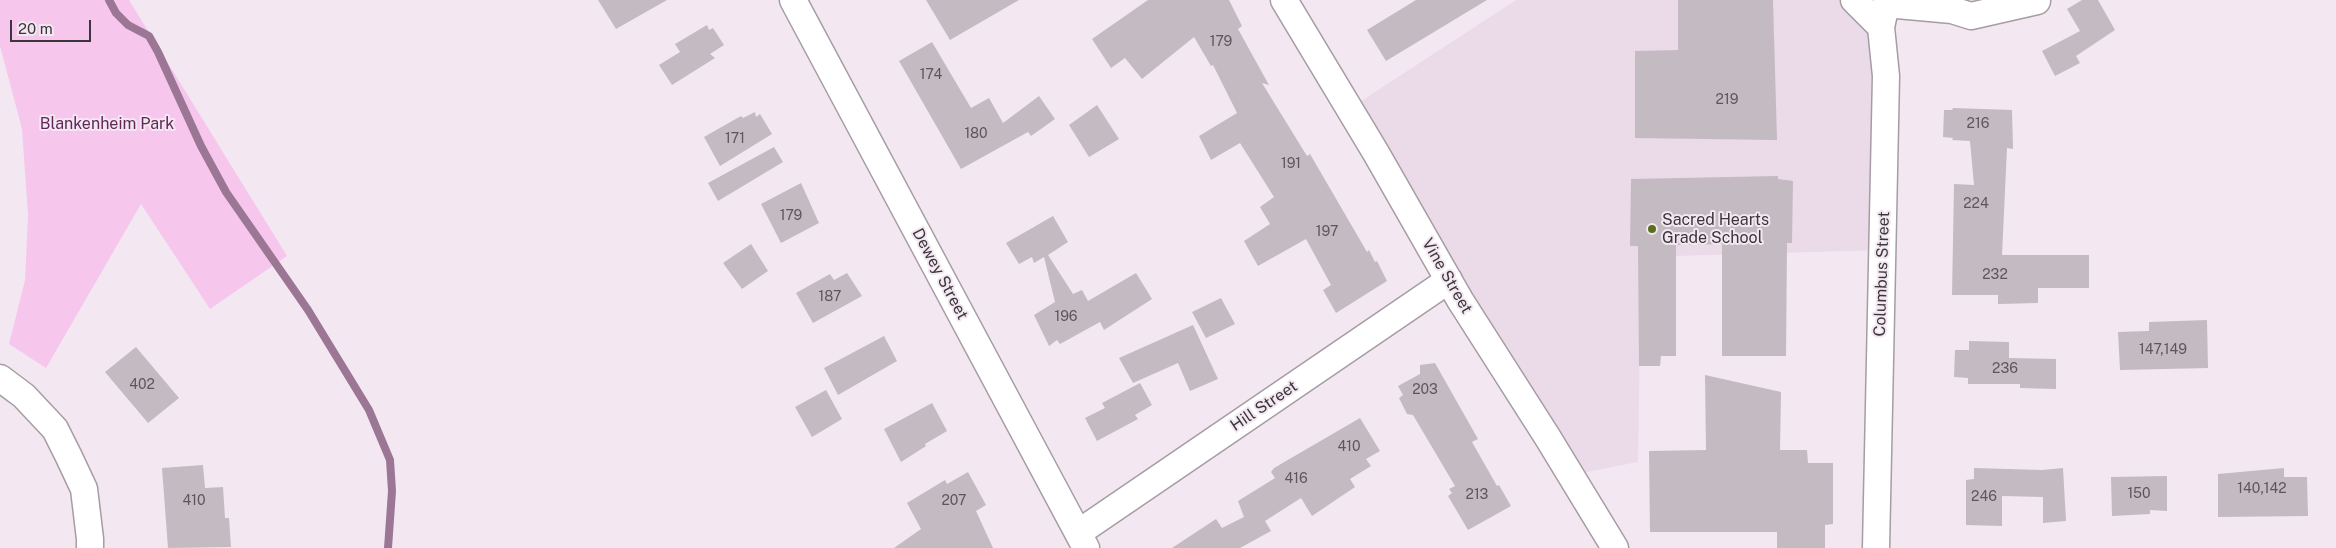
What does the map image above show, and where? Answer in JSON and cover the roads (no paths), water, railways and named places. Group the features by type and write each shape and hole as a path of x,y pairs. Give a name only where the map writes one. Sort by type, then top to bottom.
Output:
{"street":[{"name":"Dewey Street","path":"793,0 1082,540"},
{"name":"Vine Street","path":"1284,0 1376,153 1449,280 1615,548"},
{"path":"1854,0 1885,10 1952,10 1971,16 2037,1"},
{"name":"Columbus Street","path":"1876,548 1886,76 1885,10"},
{"name":"Hill Street","path":"1082,540 1449,280"},
{"path":"0,378 24,396 55,429 70,456 84,489 90,548"}],"waterway":[{"path":"109,0 116,13 128,25 149,36 201,146 226,192 308,310 369,410 390,460 392,491 388,548"}],"place":[{"name":"Sacred Hearts Grade School","path":"1652,229"}],"park label":[{"name":"Blankenheim Park","path":"107,124"}]}
